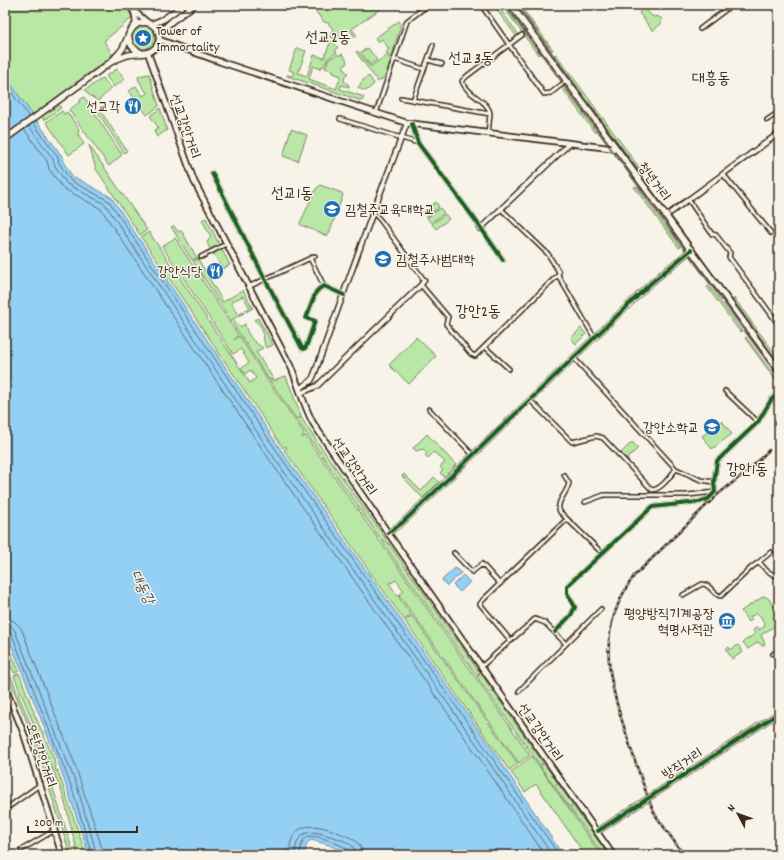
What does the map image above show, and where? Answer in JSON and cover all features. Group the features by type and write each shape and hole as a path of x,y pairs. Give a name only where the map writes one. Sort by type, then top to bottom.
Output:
{"main road":[{"path":"111,62 140,52 148,53 156,48 160,40 159,33 156,28 130,5"},
{"path":"5,139 111,62 122,49 135,26 143,22 150,23 164,19 183,5"},
{"path":"159,33 172,21 194,5"},
{"name":"청년거리","path":"511,5 779,370"},
{"path":"134,10 136,17 135,26"},
{"path":"129,36 130,44 133,48 140,52"},
{"path":"160,40 220,62 410,124 618,149"},
{"name":"선교강안거리","path":"148,53 194,181 292,369 301,390 307,412 313,423 388,533 598,831 613,855"},
{"name":"오탄강안거리","path":"5,687 24,734 41,784 62,855"}],"street":[{"path":"376,113 407,21 428,5"},
{"path":"481,5 544,94 551,93 567,80"},
{"path":"700,29 732,5"},
{"path":"488,134 490,110 468,91 462,81 522,35"},
{"path":"413,100 433,45"},
{"path":"394,59 424,69"},
{"path":"428,60 442,64"},
{"path":"401,98 490,114"},
{"path":"767,120 779,112"},
{"path":"340,119 418,143"},
{"path":"301,390 311,381 314,375 373,212 410,124"},
{"path":"410,124 418,143 503,260"},
{"path":"666,216 779,133"},
{"path":"480,229 569,144"},
{"path":"212,173 265,279 302,348 304,349 315,321 306,318 316,292 324,286"},
{"path":"723,174 771,233"},
{"path":"688,199 712,234 716,235 730,253 729,257 779,325"},
{"path":"501,209 548,254 559,272 558,275 594,337"},
{"path":"301,390 317,386 421,286 424,280 373,212"},
{"path":"201,257 226,244"},
{"path":"388,533 402,523 474,455 651,283 691,250"},
{"path":"248,286 315,256"},
{"path":"310,258 324,286 344,295"},
{"path":"421,286 448,316 446,324 471,354 475,356 558,275"},
{"path":"485,347 509,369"},
{"path":"574,358 676,469 701,480 714,482"},
{"path":"725,391 758,422"},
{"path":"715,492 714,482 717,461 758,422 771,400 779,393"},
{"path":"530,400 572,442 596,436 603,438 652,490 660,487 676,469"},
{"path":"429,409 474,455"},
{"path":"564,475 569,483 568,489 559,503 558,507 560,512 602,553"},
{"path":"584,502 604,495 688,495 715,492"},
{"path":"555,632 571,615 575,608 567,593 567,586 652,506 698,502 708,499 715,492"},
{"path":"512,641 480,604 567,519"},
{"path":"683,595 702,584 705,584 718,596 722,596 770,552"},
{"path":"454,553 472,572 482,564 500,584"},
{"path":"759,562 770,573 774,575 779,572"},
{"path":"519,690 601,609"},
{"path":"482,666 536,619 543,622 566,644"},
{"path":"773,654 779,650"},
{"name":"방직거리","path":"598,831 779,713"},
{"path":"10,806 41,784"},
{"path":"21,850 55,830"}],"green space":[{"path":"5,5 124,5 132,18 104,41 112,54 111,57 54,99 61,108 44,120 38,111 32,115 5,76"},
{"path":"315,5 386,5 352,29 357,36 355,37 350,30 333,42 338,48 335,50 337,52 327,59 323,67 321,66 321,69 313,66 309,79 336,89 341,76 333,73 334,71 325,68 328,60 338,54 339,56 342,54 347,63 344,66 344,70 348,73 345,76 344,81 349,85 349,87 341,85 340,89 364,97 362,101 287,76 292,76 294,72 289,70 297,48 306,51 298,73 307,76 314,55 324,58 330,43 338,37 337,35 333,38 330,37 333,29 328,23 324,22 312,7"},
{"path":"493,5 497,5 519,35 517,37"},
{"path":"502,5 504,5 540,54 538,55"},
{"path":"518,5 520,5 553,50 552,51"},
{"path":"644,8 653,17 657,16 662,19 661,24 654,30 652,30 639,13"},
{"path":"399,21 401,24 391,58 386,52 389,49 382,39 378,42 375,38"},
{"path":"143,25 148,26 154,32 154,42 148,48 143,49 138,48 132,42 131,37 132,32 138,26"},
{"path":"368,48 377,60 370,65 361,52"},
{"path":"358,51 370,67 387,55 391,60 385,77 378,82 356,52"},
{"path":"556,54 644,174 642,175 554,55"},
{"path":"117,69 125,79 114,87 106,76"},
{"path":"149,74 159,106 147,115 129,91 136,86 143,96 147,93 139,81 138,76"},
{"path":"369,76 374,84 366,91 358,88 362,81"},
{"path":"103,78 111,89 98,101 89,95 85,90"},
{"path":"564,87 596,131 595,133 562,88"},
{"path":"84,97 122,155 109,166 69,110"},
{"path":"160,108 167,130 157,137 154,131 158,127 150,116"},
{"path":"100,110 127,151 124,153 97,111"},
{"path":"62,111 64,114 67,112 79,129 78,134 84,144 69,155 46,122"},
{"path":"291,129 307,135 298,161 283,156"},
{"path":"89,145 147,230 140,235 96,169"},
{"path":"320,185 342,193 343,195 327,236 301,225 300,223 316,189"},
{"path":"636,186 681,247 679,248 634,187"},
{"path":"436,202 439,207 427,217 423,212"},
{"path":"440,208 444,213 431,223 427,218"},
{"path":"445,214 449,219 436,229 432,224"},
{"path":"206,218 220,246 211,251 207,242 211,237 202,220"},
{"path":"174,226 178,232 181,230 197,258 192,260 171,227"},
{"path":"149,232 250,383 256,378 250,370 245,374 241,368 249,363 241,349 233,354 162,246 175,238 238,335 234,340 239,336 304,433 302,437 303,438 305,435 530,755 519,763 399,595 404,591 396,580 389,583 411,615 404,620 284,450 287,448 286,446 283,448 141,237"},
{"path":"221,248 230,265 222,269 213,252"},
{"path":"198,259 223,302 243,290 253,308 246,312 245,310 250,308 243,296 231,302 238,315 243,312 244,313 233,319 240,327 245,324 247,332 251,338 263,348 256,352 273,378 269,380 193,261"},
{"path":"709,286 742,331 740,332 707,287"},
{"path":"734,298 779,359 779,363 733,299"},
{"path":"258,318 273,345 266,348 261,327 254,320"},
{"path":"581,328 586,334 576,344 571,338"},
{"path":"416,337 436,356 409,384 389,365"},
{"path":"746,337 779,382 779,385 745,338"},
{"path":"286,376 301,416 296,419 270,381 274,379 275,381 277,380 276,379"},
{"path":"301,417 386,539 383,542 297,420"},
{"path":"722,421 732,434 712,449 702,436"},
{"path":"427,434 456,465 444,477 440,473 443,470 440,467 445,462 434,452 428,458 425,455 427,453 423,449 416,451 413,448"},
{"path":"632,442 638,448 627,459 621,453"},
{"path":"404,474 421,491 434,477 439,482 423,498 402,476"},
{"path":"387,541 480,673 477,676 383,543"},
{"path":"764,596 769,599 779,616 779,623 761,635 765,644 762,646 758,642 748,649 743,642 755,634 753,630 757,627 759,630 765,626 761,617 757,613 750,617 752,620 748,622 741,611"},
{"path":"412,616 518,764 509,770 405,621"},
{"path":"5,643 19,671 14,673 5,654"},
{"path":"738,645 743,652 732,659 726,649 729,647 730,650"},
{"path":"5,662 41,750 74,855 70,855 32,734 5,669"},
{"path":"19,673 34,713 55,761 56,771 58,770 86,855 78,855 63,795 14,676"},
{"path":"481,674 543,763 540,765 477,677"},
{"path":"532,756 601,855 585,855 536,784 525,792 511,772"},
{"path":"544,764 558,783 554,786 540,766"},
{"path":"558,784 573,805 569,807 555,787"},
{"path":"573,806 608,855 603,855 570,808"}],"water":[{"name":"대동강","path":"5,76 64,159 62,160 74,179 76,178 111,197 283,453 488,743 563,855 350,855 329,845 311,840 307,843 304,855 89,855 60,767 5,629"},
{"path":"455,568 461,573 447,586 442,580"},
{"path":"463,575 470,582 460,592 453,585"}],"tram line":[{"path":"505,5 779,378"},
{"path":"517,5 779,364"}],"railway":[{"path":"684,855 656,816 634,759 613,689 608,651 610,633 614,614 622,595 634,576 717,495 750,469 769,450"}],"cycle path":[{"path":"412,124 418,143 503,260"},
{"path":"212,173 265,279 302,348 304,349 306,347 315,321 306,318 316,292 324,286 344,295"},
{"path":"388,533 402,523 651,283 691,250"},
{"path":"555,632 571,615 575,607 567,593 567,586 652,507 699,502 708,499 715,492 714,482 717,461 758,422 771,400 779,393"},
{"path":"598,831 779,713"}],"place":[{"name":"Tower of Immortality","path":"143,38"},
{"name":"선교각","path":"133,106"},
{"name":"김철주교육대학교","path":"332,209"},
{"name":"김철주사범대학","path":"383,259"},
{"name":"강안식당","path":"215,271"},
{"name":"강안소학교","path":"712,427"},
{"name":"평양방직기계공장 혁명사적관","path":"727,621"}],"district":[{"name":"선교2동","path":"328,36"},
{"name":"선교3동","path":"471,57"},
{"name":"대흥동","path":"711,77"},
{"name":"선교1동","path":"292,192"},
{"name":"강안2동","path":"478,310"},
{"name":"강안1동","path":"747,468"}]}
